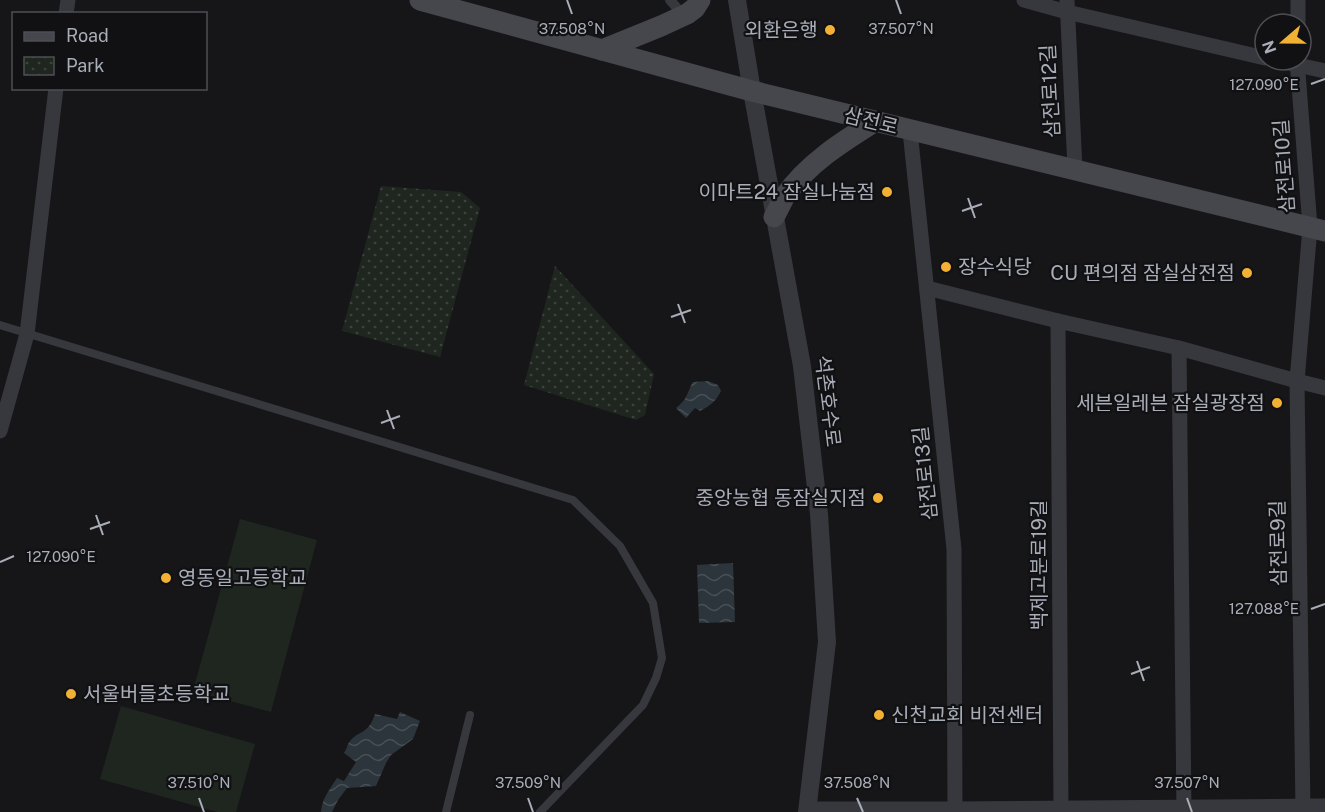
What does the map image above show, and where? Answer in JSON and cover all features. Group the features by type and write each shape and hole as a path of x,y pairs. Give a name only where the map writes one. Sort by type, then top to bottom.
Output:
{"main road":[{"name":"삼전로","path":"420,0 752,91 1317,229"},
{"path":"602,50 687,14 700,0"},
{"path":"774,217 786,196 814,164 845,140 874,122"}],"street":[{"name":"석촌호수로","path":"736,0 802,366 819,514 827,642 807,810"},
{"path":"1024,0 1067,6 1253,55"},
{"name":"삼전로12길","path":"1067,6 1075,169"},
{"name":"삼전로10길","path":"1298,72 1317,229"},
{"path":"0,430 27,334 56,90"},
{"name":"삼전로13길","path":"910,131 954,549 955,811"},
{"name":"삼전로9길","path":"1303,809 1297,381 1317,229"},
{"path":"927,288 1179,348 1325,388"},
{"name":"백제고분로19길","path":"1058,321 1062,810"},
{"path":"1179,348 1184,810"},
{"path":"807,810 1184,810 1303,809 1325,806"}],"lane":[{"path":"0,325 573,500 620,546 653,603 662,658 656,678 643,705 540,812"},
{"path":"446,812 470,715"}],"green space":[{"path":"381,186 461,192 480,208 440,357 342,331"},
{"path":"555,266 654,374 645,415 636,420 524,385"},
{"path":"240,519 317,540 271,712 193,691"},
{"path":"121,706 255,744 236,812 217,812 100,779"}],"water":[{"path":"708,381 718,385 721,391 719,395 710,405 700,411 695,408 686,418 676,408 685,398 693,382"},
{"path":"733,563 735,622 699,623 697,565"},
{"path":"400,712 420,721 413,739 391,755 376,786 347,788 332,812 321,812 325,798 337,778 344,781 356,762 344,753 348,744 369,726 375,714 397,719"}],"place":[{"name":"외환은행","path":"830,30"},
{"name":"이마트24 잠실나눔점","path":"887,192"},
{"name":"장수식당","path":"946,267"},
{"name":"CU 편의점 잠실삼전점","path":"1247,273"},
{"name":"세븐일레븐 잠실광장점","path":"1277,403"},
{"name":"중앙농협 동잠실지점","path":"878,498"},
{"name":"영동일고등학교","path":"166,578"},
{"name":"서울버들초등학교","path":"71,694"},
{"name":"신천교회 비전센터","path":"879,715"}]}
